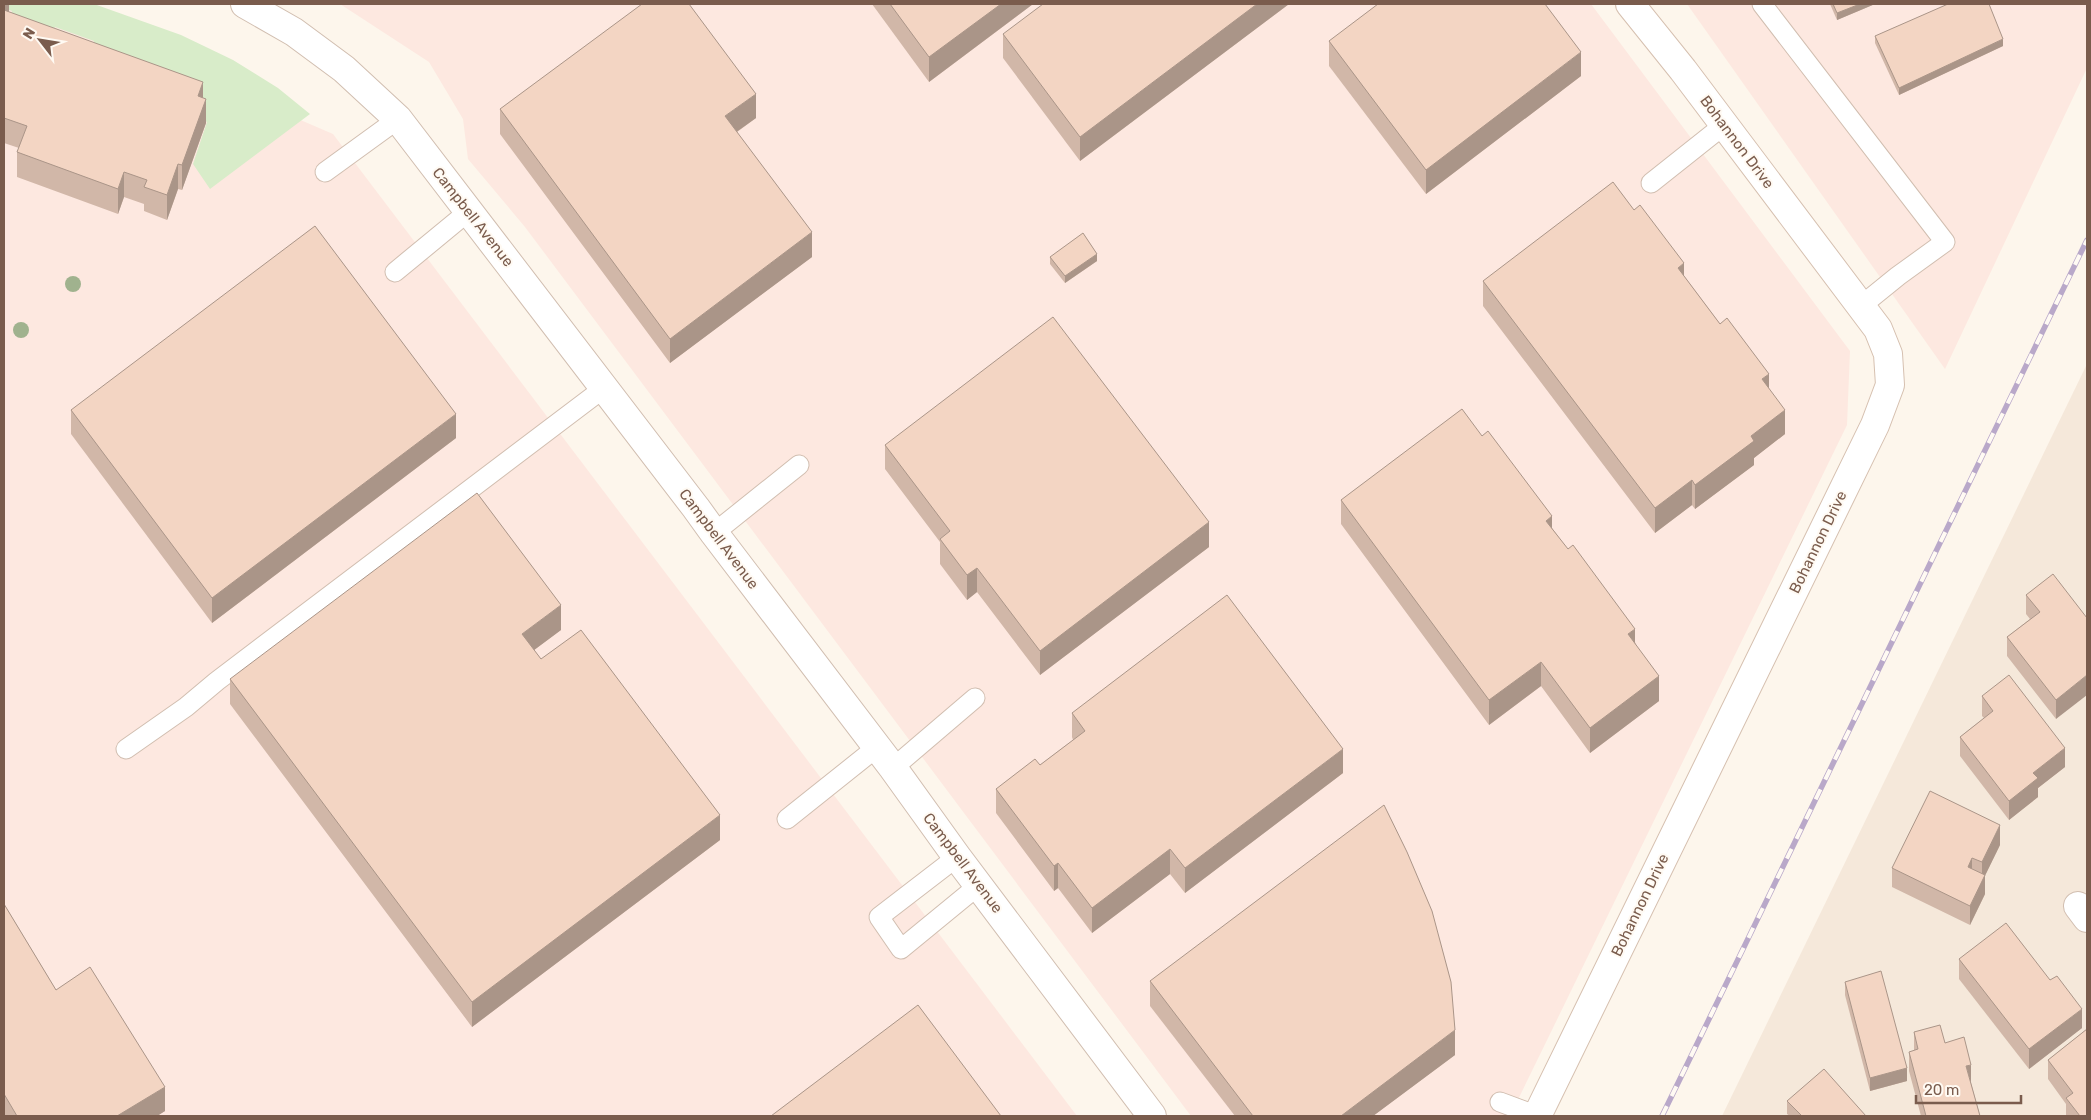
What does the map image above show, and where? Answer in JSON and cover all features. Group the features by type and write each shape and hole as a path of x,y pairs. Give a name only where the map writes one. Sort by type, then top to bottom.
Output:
{"street":[{"name":"Campbell Avenue","path":"245,4 294,32 344,69 398,119 893,768 957,857 1152,1116"},
{"name":"Bohannon Drive","path":"1537,1116 1875,425 1890,385 1888,354 1878,329 1630,4"}],"lane":[{"path":"1762,4 1945,242 1860,306"},
{"path":"326,172 398,119"},
{"path":"1651,183 1724,125"},
{"path":"395,272 469,211"},
{"path":"126,749 186,706 604,388"},
{"path":"714,533 799,465"},
{"path":"893,768 975,698"},
{"path":"787,818 876,748"},
{"path":"957,857 879,917 901,948 979,885"},
{"path":"1500,1102 1537,1116"}],"shaded area":[{"path":"4,4 32,4 333,134 1077,1116 4,1116"},
{"path":"340,4 1591,4 1850,351 1847,425 1510,1116 1191,1116 525,227 468,159 463,119 429,62"},
{"path":"1687,4 2087,4 2087,68 1945,369"},
{"path":"2087,364 2087,1116 1722,1116"}],"green space":[{"path":"4,4 94,4 181,35 233,60 278,88 310,114 210,189 193,164 207,122 86,62 94,41 55,27 47,49 5,33 12,11 4,8"}],"building":[{"path":"642,4 689,4 756,94 725,116 812,232 670,339 500,109"},
{"path":"890,4 1001,4 929,57"},
{"path":"1043,4 1257,4 1080,137 1003,34"},
{"path":"1378,4 1545,4 1581,52 1426,170 1329,41"},
{"path":"1833,4 1860,4 1837,13"},
{"path":"1948,4 1989,4 2003,39 1899,88 1875,36"},
{"path":"4,10 203,82 198,96 206,99 182,165 178,164 167,195 144,187 147,180 124,172 118,189 17,152 27,126 4,118"},
{"path":"1613,182 1634,210 1640,205 1684,263 1678,268 1720,324 1727,318 1769,374 1762,379 1785,410 1751,436 1754,441 1695,485 1692,480 1655,508 1483,281"},
{"path":"315,226 456,414 212,598 71,410"},
{"path":"1083,233 1097,254 1065,276 1050,257"},
{"path":"1053,317 1209,522 1040,651 977,568 967,575 940,539 950,531 885,445"},
{"path":"1462,409 1482,436 1488,431 1552,516 1546,521 1568,549 1573,545 1635,629 1628,634 1659,676 1590,728 1541,662 1489,700 1341,500"},
{"path":"477,493 561,605 522,634 541,659 581,630 720,815 472,1002 230,679"},
{"path":"2053,574 2087,618 2087,675 2056,700 2007,637 2040,612 2026,595"},
{"path":"1227,595 1343,749 1185,868 1170,849 1092,908 1058,863 1054,866 996,789 1035,759 1040,765 1085,731 1072,713"},
{"path":"2009,675 2065,748 2033,773 2038,778 2009,801 1960,737 1993,711 1982,696"},
{"path":"1930,791 2000,825 1982,862 1972,858 1968,867 1985,875 1970,906 1892,868"},
{"path":"1384,805 1407,852 1432,911 1451,982 1455,1030 1341,1116 1253,1116 1150,981"},
{"path":"4,904 56,990 90,967 165,1087 117,1116 17,1116 4,1094"},
{"path":"2006,923 2050,980 2057,976 2082,1009 2029,1049 1959,959"},
{"path":"1881,971 1907,1068 1870,1078 1845,982"},
{"path":"918,1005 1001,1116 771,1116"},
{"path":"1940,1025 1945,1043 1964,1037 1971,1065 1966,1066 1980,1116 1926,1116 1909,1052 1918,1049 1914,1032"},
{"path":"2087,1029 2087,1116 2080,1116 2066,1098 2073,1093 2048,1060"},
{"path":"1824,1069 1866,1116 1802,1116 1787,1101"}],"railway":[{"path":"1662,1116 2087,240"}]}
